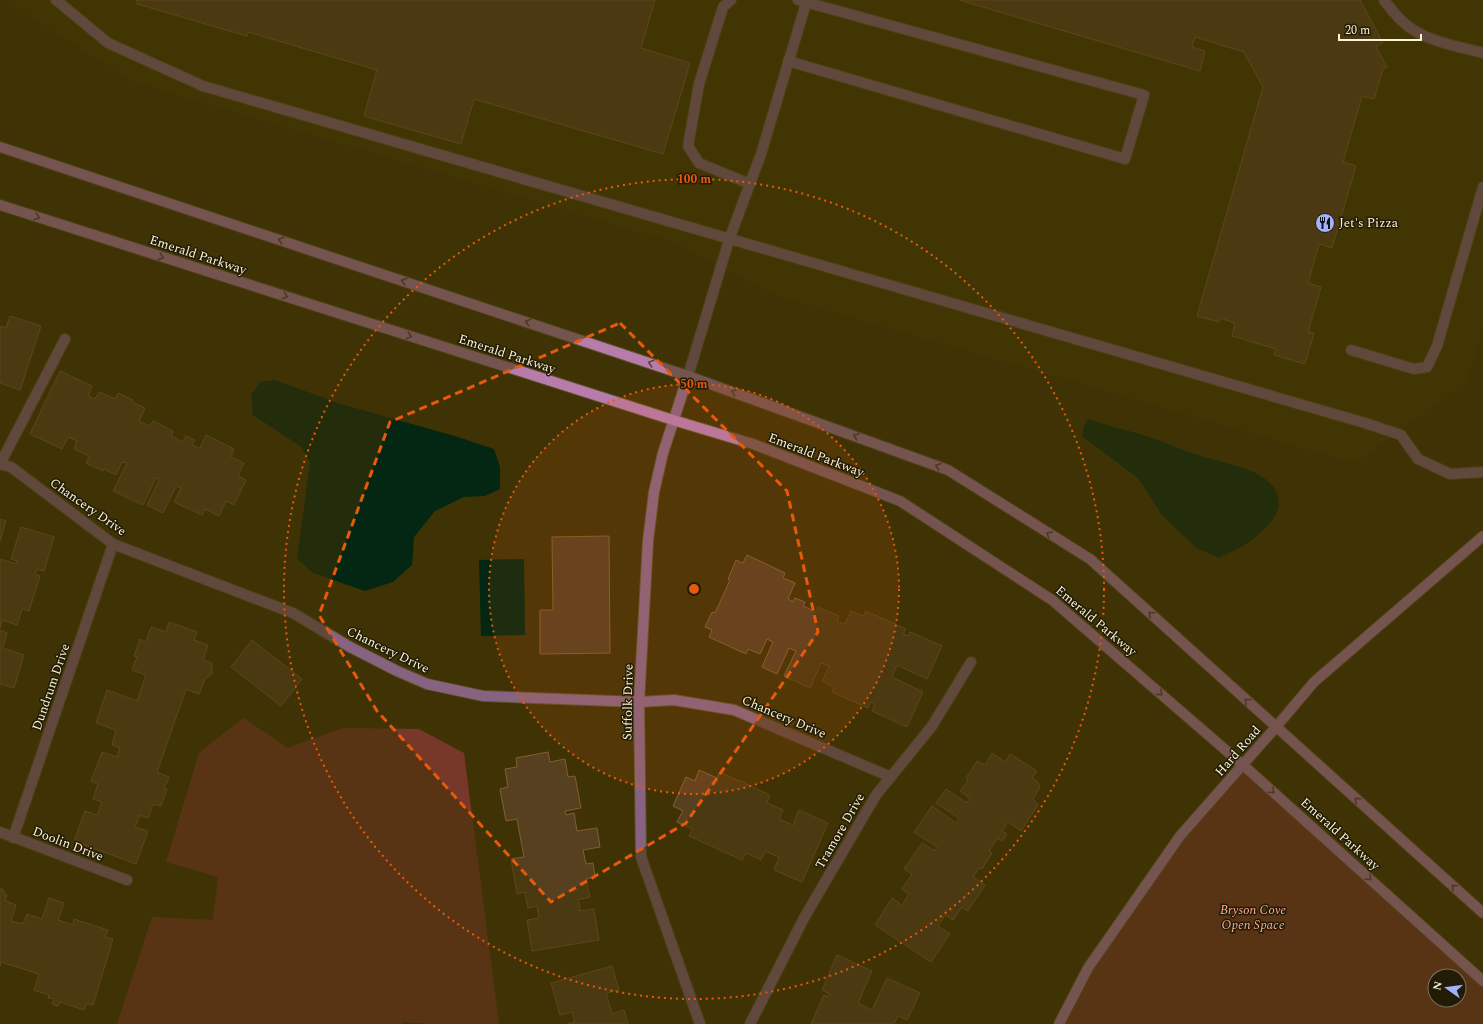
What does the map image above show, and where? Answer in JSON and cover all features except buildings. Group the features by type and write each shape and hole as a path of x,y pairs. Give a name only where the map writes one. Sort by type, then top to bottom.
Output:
{"main road":[{"path":"0,147 688,376 948,470 1090,559 1483,913"},
{"name":"Emerald Parkway","path":"0,205 752,444 900,501 1052,600 1244,764 1483,981"},
{"name":"Hard Road","path":"1059,1024 1088,968 1180,836 1314,682 1483,536"}],"street":[{"path":"56,0 108,43 203,86 1339,416 1401,435 1418,459 1450,474 1483,472"},
{"path":"731,0 723,7 699,84 688,146 699,163 750,184"},
{"path":"1384,0 1392,10 1415,31 1435,39 1483,53"},
{"path":"788,62 1125,159 1144,95 802,1"},
{"name":"Suffolk Drive","path":"700,1024 641,856 639,702 648,542 653,499 663,453 729,240 761,154 788,62 802,1"},
{"path":"1351,350 1414,370 1427,367 1437,346 1483,187"},
{"path":"0,464 65,339"},
{"name":"Chancery Drive","path":"0,464 11,467 113,544 293,612 350,646 397,671 427,684 483,696 639,702 674,700 734,710 891,777"},
{"name":"Dundrum Drive","path":"13,838 113,544"},
{"name":"Tramore Drive","path":"750,1024 804,918 876,796 932,726 970,662"},
{"name":"Doolin Drive","path":"0,832 127,880"}],"highlighted area":[{"path":"620,323 787,491 818,632 686,823 551,902 377,711 319,615 390,422"}],"shaded area":[{"path":"16,0 1483,0 1483,328 1468,380 1356,463 775,295 677,243 134,82 14,6"},
{"path":"275,380 341,404 458,437 494,449 500,467 500,489 485,496 464,497 435,511 414,537 412,565 393,582 365,591 313,573 297,559 310,462 300,446 253,415 251,395 260,382"},
{"path":"1088,419 1146,436 1194,454 1240,467 1261,476 1272,485 1277,494 1279,503 1273,520 1258,535 1242,547 1219,558 1196,548 1162,515 1138,478 1083,437 1083,428"},
{"path":"524,559 525,635 481,636 479,560"}],"green space":[{"path":"243,718 288,748 343,728 419,729 464,753 499,1024 429,1024 401,1022 403,1024 117,1024 152,917 213,920 218,877 166,862 199,753"},
{"name":"Bryson Cove Open Space","path":"1243,765 1483,981 1483,1024 1059,1024 1088,968 1180,837"}],"place":[{"name":"Jet's Pizza","path":"1325,223"}]}
